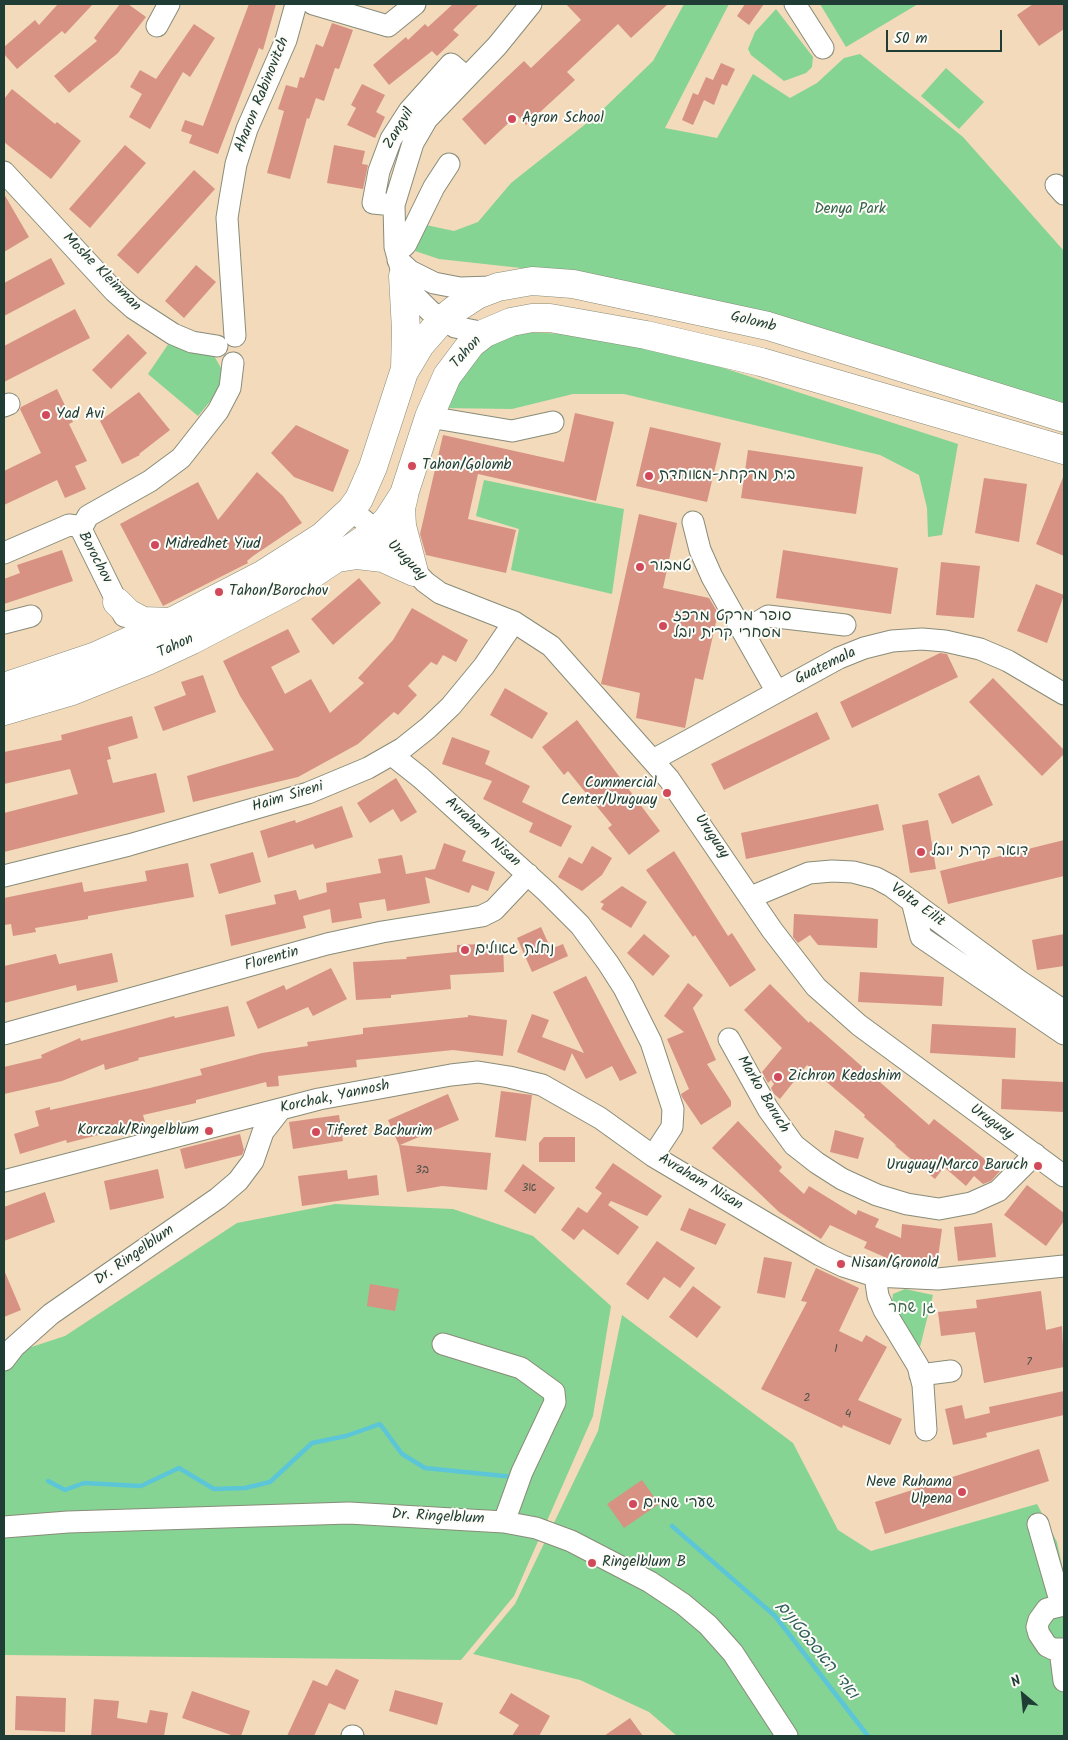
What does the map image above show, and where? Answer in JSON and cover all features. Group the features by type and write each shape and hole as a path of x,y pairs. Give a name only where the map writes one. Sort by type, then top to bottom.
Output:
{"main road":[{"path":"399,261 406,330 404,372"},
{"name":"Golomb","path":"442,320 464,303 498,287 532,281 573,284 768,326 1064,418"},
{"path":"485,333 510,322 532,318 550,318 646,335 761,362 1064,450"},
{"name":"Tahon","path":"4,687 96,656 141,650 172,622 262,575 322,536 351,510 373,467 404,372 420,344 442,320"},
{"name":"Tahon","path":"4,711 72,690 141,650 282,593 377,532 404,494 430,417 447,376 471,344 485,333"},
{"path":"404,494 400,508 402,526 414,572"},
{"path":"338,558 357,555 383,558 414,572"},
{"path":"117,602 128,613 143,621 172,622"}],"street":[{"path":"157,26 169,4"},
{"name":"Aharon Rabinovitch","path":"81,529 88,516 150,481 181,458 218,411 230,388 233,363 241,358 244,350 242,341 226,341 227,218 236,164 247,129 286,40 296,4"},
{"path":"313,4 388,26 415,4"},
{"name":"Zangvil","path":"399,261 394,205 403,169 413,143 427,119 503,40 531,4"},
{"path":"795,4 823,48"},
{"path":"442,320 415,296 399,261 403,247 434,187 449,164"},
{"name":"Moshe Kleinman","path":"4,172 115,292 133,308 173,334 192,342 226,341"},
{"path":"399,261 410,271 434,283 460,288 498,287"},
{"name":"Tahon","path":"442,320 467,331 485,333"},
{"path":"430,417 512,431 553,422"},
{"name":"Uruguay","path":"351,510 377,532 414,572 440,593 514,622 550,646 653,760 689,805 804,973 834,1003 906,1061 1064,1176"},
{"path":"693,522 700,550 712,577 777,692"},
{"name":"Borochov","path":"5,556 69,525 81,529 141,650"},
{"path":"4,623 31,616"},
{"path":"743,631 768,616 845,625"},
{"name":"Haim Sireni","path":"4,876 129,845 308,792 368,768 392,755 428,728 451,706 484,666 514,622"},
{"name":"Guatemala","path":"653,760 839,658 864,648 892,641 922,639 945,641 980,649 1016,666 1064,694"},
{"name":"Avraham Nisan","path":"392,755 422,778 528,874 580,925 624,988 651,1042 673,1109 672,1127 653,1156 820,1255 844,1266 875,1276 938,1280 1064,1266"},
{"name":"Volta Eilit","path":"752,898 809,873 832,871 876,878 912,901 1018,980 1064,1011"},
{"name":"Florentin","path":"4,1034 327,944 382,932 482,916 494,910 528,874"},
{"path":"912,901 921,937 1064,1034"},
{"name":"Marko Baruch","path":"729,1039 768,1110 794,1145 842,1179 877,1195 907,1204 940,1208 971,1202 998,1191 1035,1154"},
{"name":"Korchak, Yannosh","path":"4,1181 319,1099 451,1074 486,1073 542,1085 600,1118 653,1156"},
{"name":"Dr. Ringelblum","path":"4,1360 14,1347 51,1314 218,1198 238,1181 253,1161 268,1124 281,1109"},
{"path":"240,1120 250,1129 258,1146"},
{"path":"875,1276 878,1296 884,1310 907,1346 920,1375 926,1430"},
{"path":"443,1344 521,1368 554,1392 554,1402 522,1472 504,1522"},
{"path":"920,1375 951,1371"},
{"name":"Dr. Ringelblum","path":"4,1527 68,1522 349,1513 504,1522 536,1528 571,1541 650,1582 683,1604 708,1625 733,1653 787,1736"},
{"path":"1038,1524 1063,1605 1047,1608 1039,1620 1039,1634 1047,1646 1062,1650 1064,1680"}],"green space":[{"name":"Denya Park","path":"684,4 729,4 665,128 717,138 753,74 790,98 817,83 844,58 860,54 963,137 1064,251 1064,409 603,277 439,259 415,251 426,225 454,231 478,222 511,183 597,115 653,61"},
{"path":"820,4 918,4 846,47"},
{"path":"776,9 813,57 812,67 806,73 784,81 751,55 748,49 755,32"},
{"path":"946,68 984,102 959,129 921,96"},
{"path":"517,332 595,335 671,351 958,444 942,535 928,537 927,508 919,475 880,455 624,394 573,394 512,409 440,408 476,350"},
{"path":"169,343 180,349 213,354 225,375 217,393 198,416 148,374"},
{"path":"484,480 624,509 612,594 511,570 519,529 476,516"},
{"path":"335,1204 453,1209 533,1236 611,1306 593,1416 514,1596 461,1660 4,1655 4,1356 65,1336 237,1223"},
{"name":"גן שחר","path":"905,1289 933,1295 920,1347 907,1335 891,1310 893,1294"},
{"path":"622,1315 793,1443 838,1530 871,1551 1037,1504 1057,1542 1064,1575 1064,1736 677,1736 649,1712 580,1680 473,1654 515,1604 598,1431"}],"building":[{"path":"58,4 93,4 65,34 62,31 17,69 4,54 4,47 35,20 39,25"},
{"path":"120,4 128,4 146,17 118,53 69,93 54,76 97,41 94,38"},
{"path":"249,4 276,4 263,50 259,48 218,154 189,143 192,135 181,131 185,120 203,126"},
{"path":"453,4 479,4 453,30 459,35 437,56 432,51 389,85 373,65 406,37 408,40 425,24 428,27"},
{"path":"566,4 668,4 631,38 618,24 567,72 575,80 526,125 517,115 485,145 462,119 524,61 531,68 581,20"},
{"path":"745,4 764,4 749,25 737,16"},
{"path":"1033,4 1064,4 1064,29 1039,46 1017,15"},
{"path":"332,23 353,30 339,69 335,68 324,101 316,98 309,119 307,118 290,179 267,173 284,111 278,109 286,85 297,88 300,77 304,78 316,44 323,47"},
{"path":"194,24 215,38 190,77 183,72 150,129 129,117 142,94 130,87 140,70 156,79"},
{"path":"721,63 735,69 727,86 722,84 714,105 704,100 693,125 682,120 693,93 698,95 706,77 713,80"},
{"path":"362,84 385,95 376,112 385,117 375,138 347,125 356,108 351,105"},
{"path":"12,89 55,124 57,122 81,141 51,179 4,142 4,99"},
{"path":"125,145 146,163 90,228 69,209"},
{"path":"334,145 365,151 362,164 368,165 363,189 327,183"},
{"path":"194,170 215,189 138,274 117,255"},
{"path":"4,194 29,237 4,252"},
{"path":"51,258 65,284 4,316 4,283"},
{"path":"196,265 216,282 184,318 165,301"},
{"path":"75,309 90,338 4,382 4,346"},
{"path":"128,334 147,353 111,389 92,370"},
{"path":"57,389 73,422 69,424 87,461 75,466 86,489 65,498 57,480 4,505 4,471 41,453 20,409"},
{"path":"139,392 170,430 140,455 122,464 100,421"},
{"path":"575,413 614,422 596,501 478,474 468,519 516,530 506,573 426,555 420,534 443,435 564,462"},
{"path":"296,425 349,450 333,492 294,477 271,453"},
{"path":"650,427 721,443 707,502 636,486"},
{"path":"748,450 863,467 856,514 741,498"},
{"path":"257,472 283,496 302,523 253,556 247,561 248,563 163,606 120,524 198,482 218,520"},
{"path":"1064,475 1064,556 1036,544"},
{"path":"984,478 1027,484 1019,542 975,533"},
{"path":"639,514 677,523 663,588 709,598 718,613 703,680 695,678 685,728 636,718 640,693 601,684"},
{"path":"62,550 73,581 4,604 4,579 20,573 17,565"},
{"path":"783,550 898,568 891,614 776,598"},
{"path":"941,562 980,566 974,618 936,615"},
{"path":"359,578 381,603 333,645 311,619"},
{"path":"1036,584 1064,595 1047,643 1017,631"},
{"path":"412,608 468,640 456,662 443,655 437,665 431,662 408,686 417,695 398,715 394,712 358,744 298,777 193,802 187,776 274,750 240,696 223,661 288,629 300,652 271,667 285,694 311,679 330,713 364,683 358,678 393,640"},
{"path":"940,653 947,654 958,677 852,728 840,702"},
{"path":"203,675 216,712 163,731 154,707 186,695 181,682"},
{"path":"993,678 1064,750 1064,754 1042,776 969,702"},
{"path":"505,688 548,713 532,739 490,715"},
{"path":"817,712 830,739 724,790 711,764"},
{"path":"132,716 138,738 108,747 111,759 107,760 113,783 156,773 165,812 4,852 4,813 78,794 70,769 4,784 4,752 62,740 61,735"},
{"path":"577,720 660,831 629,855 608,828 612,825 568,771 564,775 542,747"},
{"path":"452,737 490,751 485,764 530,786 522,802 572,826 561,847 529,832 533,823 483,799 492,781 442,764"},
{"path":"979,775 993,805 952,824 938,794"},
{"path":"396,778 417,812 401,822 393,809 370,823 357,803"},
{"path":"878,804 884,830 746,859 741,833"},
{"path":"342,806 353,837 315,849 313,844 268,858 260,831 295,820 296,823"},
{"path":"928,820 936,869 910,873 902,825"},
{"path":"1064,840 1064,876 948,904 940,871"},
{"path":"444,843 466,851 462,861 495,872 488,891 472,885 469,893 425,877 430,903 387,911 385,899 359,903 362,918 332,923 330,909 303,916 306,928 231,946 225,915 276,904 274,895 296,890 299,900 327,892 326,883 381,873 378,859 402,855 406,874 435,869"},
{"path":"592,846 612,858 602,875 582,891 558,877 569,857 582,864"},
{"path":"674,851 728,936 732,933 756,970 730,987 695,935 693,937 646,870"},
{"path":"253,852 261,882 219,894 210,864"},
{"path":"188,863 194,897 88,916 88,919 35,928 36,932 13,936 11,924 4,925 4,898 82,882 84,892 147,881 145,871"},
{"path":"622,886 647,902 631,928 601,909 604,904 600,902"},
{"path":"794,914 878,919 877,948 818,945 810,935 798,943 793,937"},
{"path":"541,927 551,949 563,944 568,956 532,972 517,938"},
{"path":"644,934 670,956 653,976 627,953"},
{"path":"1064,934 1064,966 1037,970 1032,940"},
{"path":"503,943 504,972 450,975 451,989 391,995 391,998 356,1000 353,962 407,959 406,957 457,952 457,945"},
{"path":"112,953 118,982 77,991 76,985 4,1003 4,966 56,954 59,964"},
{"path":"331,968 347,999 313,1016 308,1007 258,1029 246,1002 284,985 286,990"},
{"path":"860,972 944,977 942,1006 858,1002"},
{"path":"586,976 637,1073 620,1081 612,1066 586,1079 572,1053 565,1071 517,1052 532,1014 549,1020 542,1037 584,1053 553,992"},
{"path":"688,983 703,995 693,1008 716,1060 707,1064 731,1101 731,1106 701,1125 682,1097 681,1094 689,1089 667,1039 684,1032 664,1016"},
{"path":"770,984 809,1023 810,1021 929,1125 934,1119 1000,1171 991,1181 983,1184 974,1176 966,1186 944,1167 935,1179 894,1145 897,1146 864,1117 865,1115 807,1065 780,1099 771,1088 774,1084 771,1080 768,1083 762,1072 782,1048 744,1010"},
{"path":"228,1006 235,1036 138,1058 139,1060 105,1070 104,1064 62,1081 4,1094 4,1067 42,1058 41,1055 80,1038 81,1041 174,1016 175,1018"},
{"path":"468,1015 507,1020 503,1056 453,1050 356,1060 357,1067 278,1076 279,1086 267,1087 266,1082 196,1100 196,1103 143,1115 145,1122 101,1131 102,1134 67,1143 66,1140 20,1154 14,1134 39,1126 35,1111 50,1107 50,1110 202,1075 200,1069 262,1053 308,1046 307,1042 363,1034 363,1028 468,1017"},
{"path":"932,1024 1016,1028 1015,1058 930,1053"},
{"path":"1002,1079 1064,1082 1064,1112 1001,1109"},
{"path":"501,1091 532,1095 526,1141 495,1137"},
{"path":"448,1094 459,1120 400,1145 491,1153 487,1190 442,1186 407,1192 399,1145 388,1120"},
{"name":"Tiferet Bachurim","path":"339,1115 343,1141 293,1149 289,1122"},
{"path":"738,1121 782,1167 779,1171 804,1194 809,1186 856,1215 858,1210 879,1219 875,1227 901,1238 902,1224 942,1229 937,1265 889,1259 864,1248 867,1242 830,1225 821,1239 779,1212 712,1148"},
{"path":"835,1130 864,1138 858,1159 830,1152"},
{"path":"240,1134 244,1150 242,1155 185,1169 180,1149"},
{"path":"544,1137 575,1137 575,1162 539,1162 539,1143"},
{"path":"613,1163 662,1196 647,1216 611,1201 608,1205 639,1227 618,1255 583,1229 574,1240 561,1230 578,1207 587,1213 602,1193 595,1188"},
{"path":"523,1164 555,1188 535,1214 504,1191"},
{"path":"158,1169 164,1198 110,1210 104,1181"},
{"path":"347,1170 348,1179 377,1175 379,1195 302,1206 298,1176"},
{"path":"1027,1185 1064,1213 1064,1221 1046,1246 1004,1215"},
{"path":"45,1192 55,1222 4,1241 4,1207"},
{"path":"689,1208 726,1224 716,1245 680,1230"},
{"path":"992,1223 996,1257 958,1261 954,1227"},
{"path":"657,1241 695,1268 680,1288 664,1277 648,1300 626,1284"},
{"path":"764,1257 792,1262 785,1298 757,1293"},
{"path":"816,1268 859,1288 839,1331 862,1342 866,1335 887,1347 858,1400 902,1419 890,1445 843,1425 842,1428 761,1389 807,1302 801,1301"},
{"path":"4,1270 21,1310 4,1317"},
{"path":"370,1284 399,1289 395,1311 367,1306"},
{"path":"693,1286 721,1307 697,1338 669,1317"},
{"path":"1041,1291 1046,1330 1062,1326 1064,1367 984,1383 975,1332 941,1336 938,1312 977,1308 976,1300"},
{"path":"1064,1391 1064,1415 986,1433 987,1437 953,1445 945,1409 962,1405 965,1419 990,1413 989,1407"},
{"name":"Neve Ruhama Ulpena","path":"1039,1449 1049,1481 885,1534 875,1502"},
{"name":"שערי שמיים","path":"642,1480 659,1504 624,1528 607,1504"},
{"path":"336,1669 359,1680 345,1710 329,1703 314,1736 287,1736 313,1680 327,1686"},
{"path":"395,1690 443,1703 437,1725 389,1711"},
{"path":"192,1691 250,1711 241,1736 234,1736 182,1718"},
{"path":"511,1693 550,1716 539,1736 512,1736 519,1725 499,1713"},
{"path":"16,1696 66,1698 65,1732 15,1730"},
{"path":"94,1699 119,1701 117,1718 147,1723 150,1710 168,1713 164,1736 91,1736"},
{"path":"630,1718 643,1736 604,1736"}],"waterway":[{"name":"ואדי האסבסטונים","path":"48,1481 65,1490 84,1483 141,1486 179,1468 214,1489 245,1488 270,1482 312,1443 346,1436 380,1424 402,1454 425,1468 514,1477"},
{"name":"ואדי האסבסטונים","path":"672,1526 775,1616 868,1736"}],"place":[{"name":"Agron School","path":"512,119"},
{"name":"Yad Avi","path":"46,415"},
{"name":"Tahon/Golomb","path":"412,466"},
{"name":"בית מרקחת-מאוחדת","path":"649,476"},
{"name":"Midredhet Yiud","path":"155,545"},
{"name":"טמבור","path":"640,567"},
{"name":"Tahon/Borochov","path":"219,592"},
{"name":"סופר מרקט מרכז מסחרי קרית יובל","path":"663,626"},
{"name":"Commercial Center/Uruguay","path":"667,793"},
{"name":"דואר קרית יובל","path":"921,852"},
{"name":"נחלת גאולים","path":"465,950"},
{"name":"Zichron Kedoshim","path":"778,1077"},
{"name":"Korczak/Ringelblum","path":"209,1131"},
{"name":"Tiferet Bachurim","path":"316,1132"},
{"name":"Uruguay/Marco Baruch","path":"1038,1166"},
{"name":"Nisan/Gronold","path":"841,1264"},
{"name":"Neve Ruhama Ulpena","path":"962,1492"},
{"name":"שערי שמיים","path":"633,1504"},
{"name":"Ringelblum B","path":"592,1563"}]}
